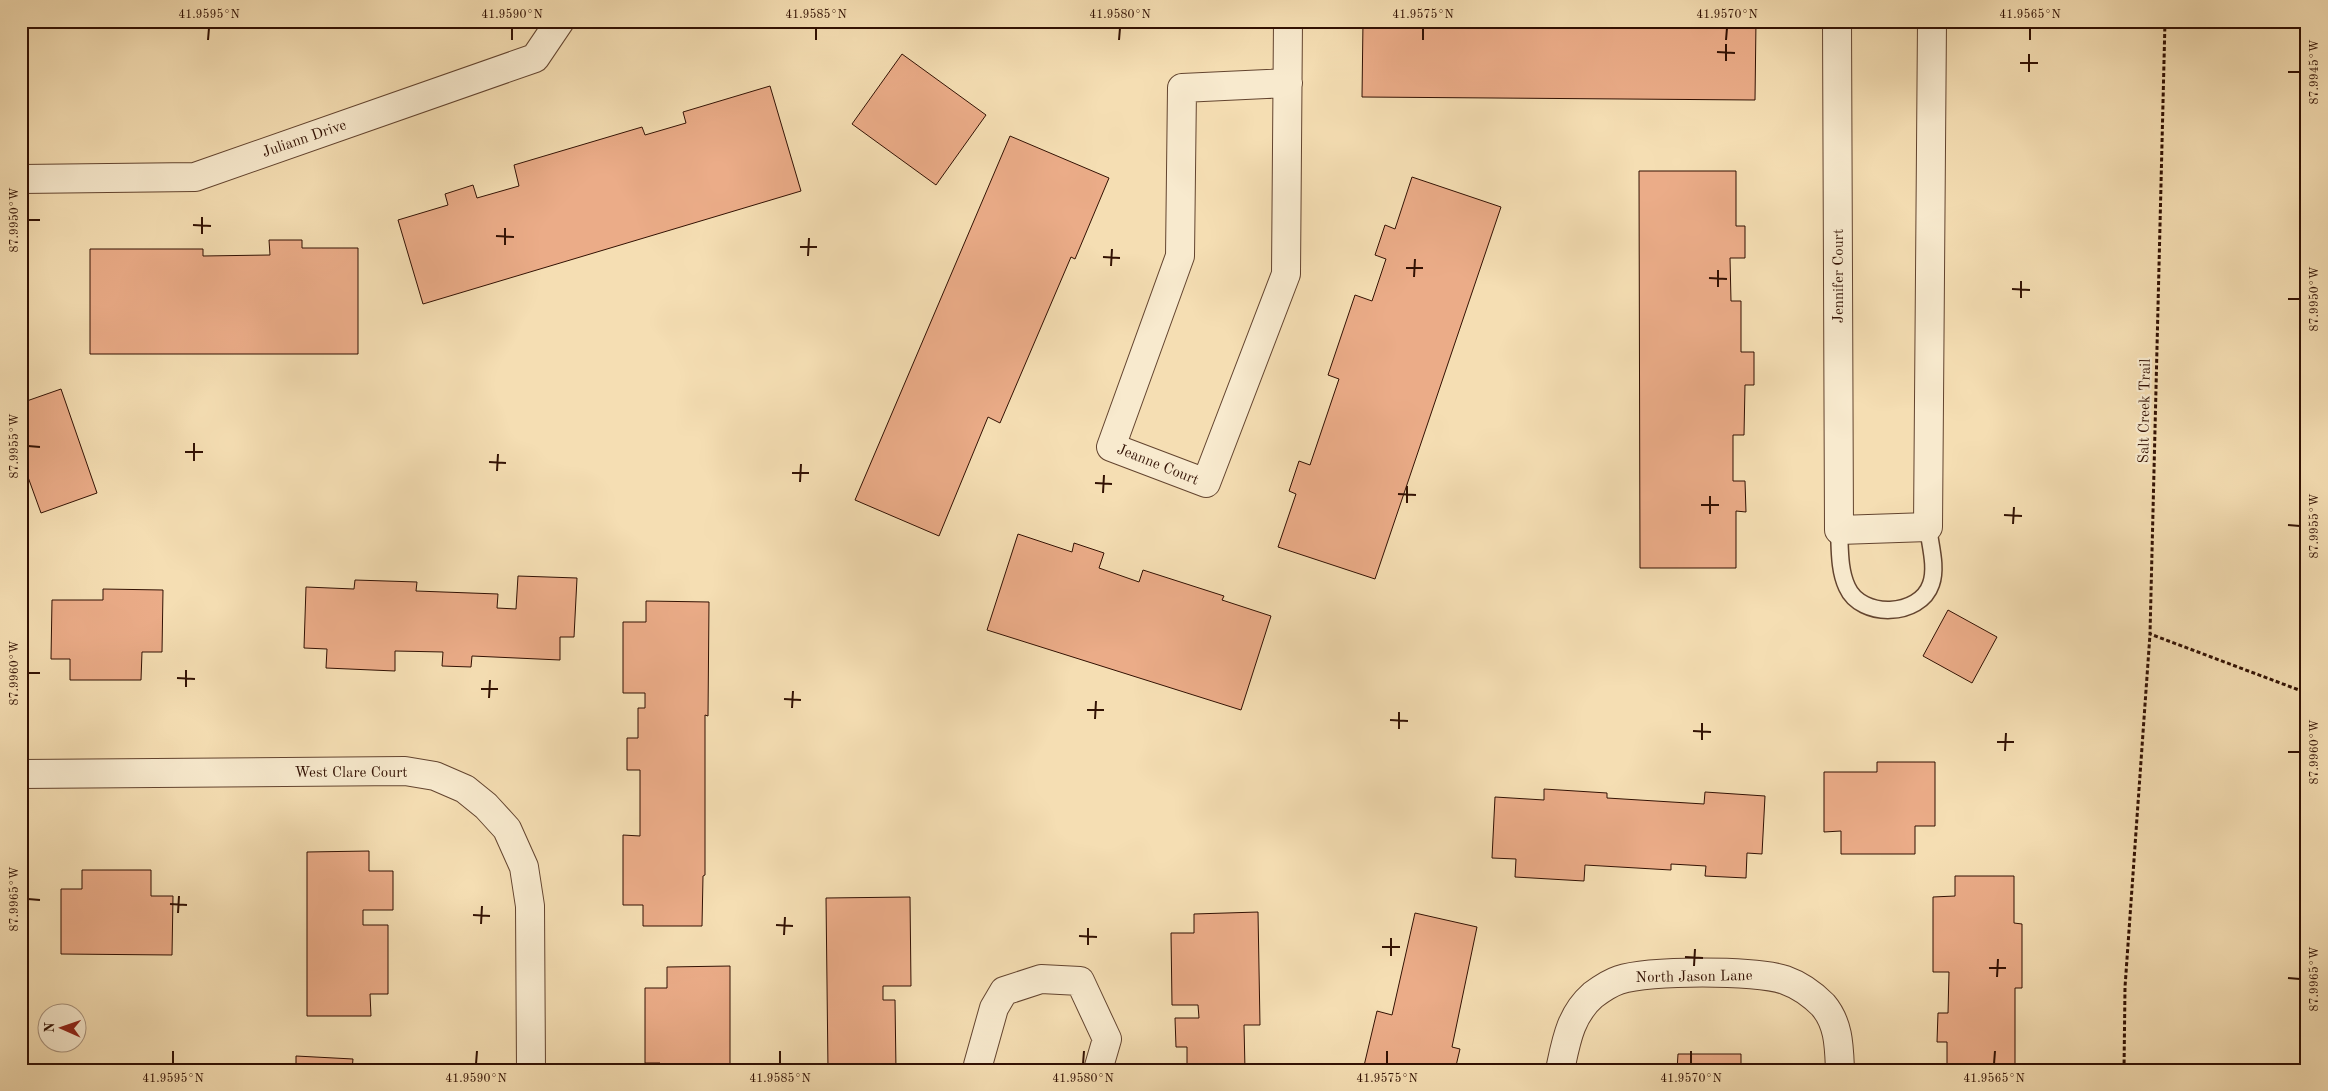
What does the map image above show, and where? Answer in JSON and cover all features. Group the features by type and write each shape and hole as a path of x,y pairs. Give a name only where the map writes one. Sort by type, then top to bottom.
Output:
{"street":[{"name":"Juliann Drive","path":"21,179 195,176 535,58 560,21"},
{"name":"Jeanne Court","path":"1288,21 1288,83 1286,274 1206,483 1111,447 1180,256 1182,88 1288,83"},
{"name":"Jennifer Court","path":"1837,21 1839,530"},
{"path":"1839,530 1928,527 1932,21"},
{"name":"West Clare Court","path":"21,774 405,771 435,776 465,789 486,806 507,829 524,867 530,906 531,1070"},
{"name":"North Jason Lane","path":"1560,1070 1568,1031 1580,1009 1592,996 1618,980 1642,976 1754,973 1786,980 1806,990 1822,1005 1834,1020 1839,1042 1840,1070"},
{"path":"981,1070 978,1065 994,1008 1004,990 1042,979 1080,980 1107,1039 1098,1070"}],"lane":[{"path":"1839,530 1842,572 1847,588 1852,596 1862,604 1884,611 1905,608 1922,599 1927,592 1934,570 1928,527"}],"path":[{"name":"Salt Creek Trail","path":"2124,1070 2125,987 2150,634 2165,21"},
{"path":"2150,634 2307,693"}],"building":[{"path":"1363,21 1756,21 1755,100 1362,97"},
{"path":"902,54 986,115 936,185 852,124"},
{"path":"770,86 801,191 423,304 398,220 448,205 445,194 473,185 477,198 519,186 514,165 642,127 645,135 686,123 683,112"},
{"path":"1010,136 1109,178 1075,259 1071,257 1000,423 988,417 939,536 855,500"},
{"path":"1639,171 1736,171 1736,226 1745,226 1745,258 1730,258 1731,301 1741,301 1741,352 1754,352 1754,385 1745,385 1744,435 1733,435 1733,481 1745,481 1746,512 1736,511 1736,568 1640,568"},
{"path":"1412,177 1501,207 1375,579 1278,547 1296,494 1289,491 1299,461 1310,465 1339,379 1328,375 1355,295 1372,301 1386,259 1375,255 1385,225 1395,229"},
{"path":"269,240 302,240 302,248 358,248 358,354 90,354 90,249 203,249 203,256 270,255"},
{"path":"61,389 97,493 41,513 24,466 21,468 21,403"},
{"path":"1018,534 1072,552 1074,543 1104,553 1099,568 1139,582 1143,570 1224,596 1222,600 1271,616 1241,710 987,630"},
{"path":"518,576 577,578 574,637 560,637 560,660 472,656 471,667 442,666 443,652 395,651 395,671 326,668 327,649 304,648 306,587 354,589 355,580 417,582 416,591 498,594 497,608 516,609"},
{"path":"103,589 163,590 162,652 142,652 141,680 70,680 70,659 51,659 52,600 103,600"},
{"path":"646,601 709,602 708,716 705,715 705,875 703,876 702,926 643,926 643,905 623,905 623,835 640,836 640,770 627,770 627,738 638,738 638,708 645,708 645,693 623,693 623,622 646,622"},
{"path":"1948,610 1997,637 1972,683 1923,656"},
{"path":"1877,762 1935,762 1935,826 1915,826 1915,854 1841,854 1841,831 1824,832 1824,772 1877,772"},
{"path":"1544,789 1607,793 1607,798 1704,804 1705,792 1765,796 1762,854 1747,853 1746,878 1705,876 1706,866 1671,864 1671,870 1585,865 1584,881 1515,877 1516,859 1492,858 1495,797 1544,800"},
{"path":"369,851 369,871 393,871 393,910 363,910 363,925 388,925 388,994 370,994 371,1016 307,1016 307,852"},
{"path":"82,870 151,870 151,896 173,896 172,955 61,954 61,889 82,889"},
{"path":"1955,876 2014,876 2014,923 2022,924 2022,988 2015,988 2015,1070 1947,1070 1947,1042 1937,1042 1938,1013 1948,1013 1949,972 1933,972 1933,897 1955,896"},
{"path":"910,897 911,986 883,986 883,1000 895,1000 896,1070 828,1070 826,898"},
{"path":"1258,912 1260,1025 1244,1025 1245,1070 1187,1070 1187,1047 1176,1047 1175,1018 1199,1018 1198,1005 1172,1005 1171,933 1194,933 1194,914"},
{"path":"1415,913 1477,927 1452,1047 1460,1049 1455,1070 1363,1070 1377,1011 1392,1015"},
{"path":"730,966 730,1070 660,1070 660,1063 645,1063 645,988 667,988 667,967"},
{"path":"1678,1054 1741,1054 1741,1070 1677,1070"},
{"path":"296,1056 353,1059 352,1070 296,1070"}]}
